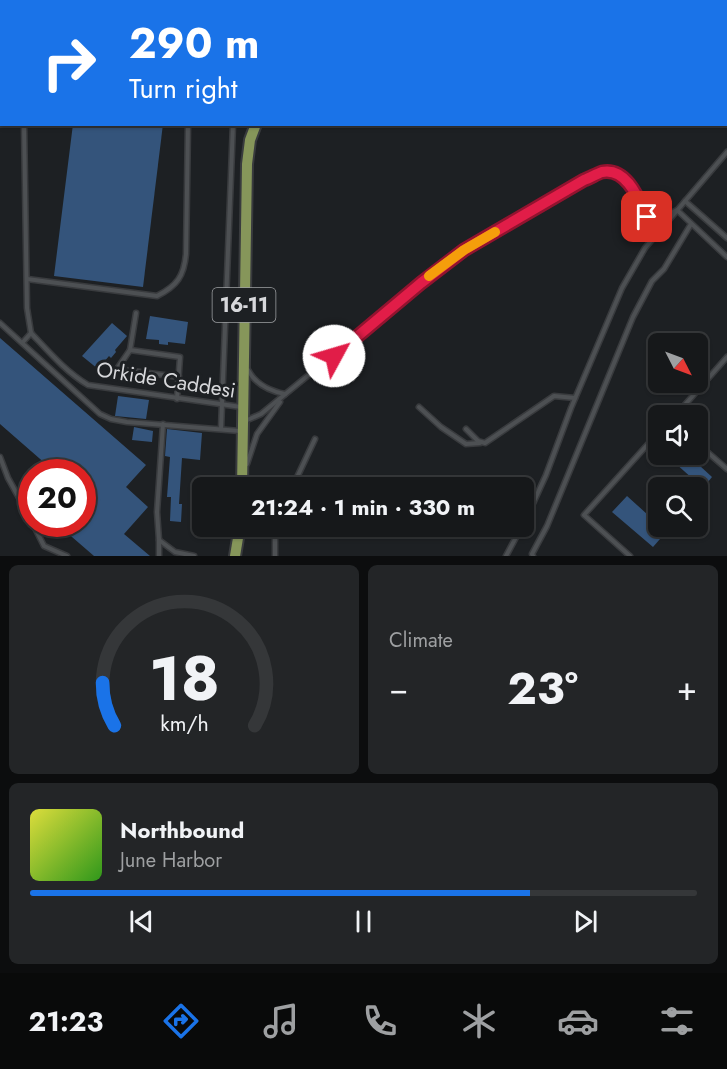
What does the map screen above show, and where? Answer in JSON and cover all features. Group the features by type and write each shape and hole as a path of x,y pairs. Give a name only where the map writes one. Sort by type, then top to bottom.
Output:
{"main road":[{"name":"16-11","path":"243,476 247,164 250,140 255,126"},
{"path":"235,556 238,537"}],"lane":[{"path":"23,342 31,333 27,308 24,126"},
{"path":"27,279 158,296 170,290 180,280 185,267 188,126"},
{"path":"221,429 233,126"},
{"path":"534,501 622,288 645,248 727,152"},
{"path":"244,427 464,250 584,180 604,171 622,177 635,190 647,217 658,220 677,210"},
{"path":"685,201 727,238"},
{"path":"677,210 727,258"},
{"path":"533,556 633,317 652,281 664,269 691,224"},
{"path":"136,312 130,350 117,369 179,377"},
{"name":"Orkide Caddesi","path":"0,322 92,409 111,419 221,429 244,427"},
{"name":"Orkide Caddesi","path":"31,333 57,361 88,386 244,408"},
{"path":"130,350 180,357 177,399"},
{"path":"685,405 727,357"},
{"path":"244,363 252,377 260,384 271,391 286,395"},
{"path":"243,476 257,434 286,395"},
{"path":"419,407 441,427 466,444 484,443 554,396 575,398"},
{"path":"159,556 157,512 164,424"},
{"path":"466,429 478,441 484,443"},
{"path":"297,477 315,439"},
{"path":"630,556 584,515 648,444"},
{"path":"708,453 727,469"},
{"path":"0,457 18,496"},
{"path":"40,537 44,546 67,556"},
{"path":"275,537 275,556"},
{"path":"506,556 516,537"},
{"path":"159,540 175,552 194,556"}],"building":[{"path":"73,126 163,126 143,287 54,276"},
{"path":"150,316 188,322 185,344 168,342 168,345 159,344 159,340 146,339"},
{"path":"112,323 127,336 111,358 109,356 98,369 82,356"},
{"path":"0,338 146,465 126,487 148,507 124,534 150,556 94,556 72,537 96,537 96,459 40,459 0,424"},
{"path":"118,396 149,400 146,419 115,416"},
{"path":"134,427 153,431 152,442 132,440"},
{"path":"167,429 202,433 200,460 182,458 179,504 182,504 181,522 170,521 171,497 167,497 170,457 165,456"},
{"path":"677,465 699,465 712,477 708,482 708,477 691,477"},
{"path":"627,496 648,515 648,537 662,537 653,547 612,512"}],"slow traffic":[{"path":"429,276 464,250 495,232"}],"route":[{"path":"334,356 464,250 584,180 604,171 622,177 635,190 647,217"}]}
